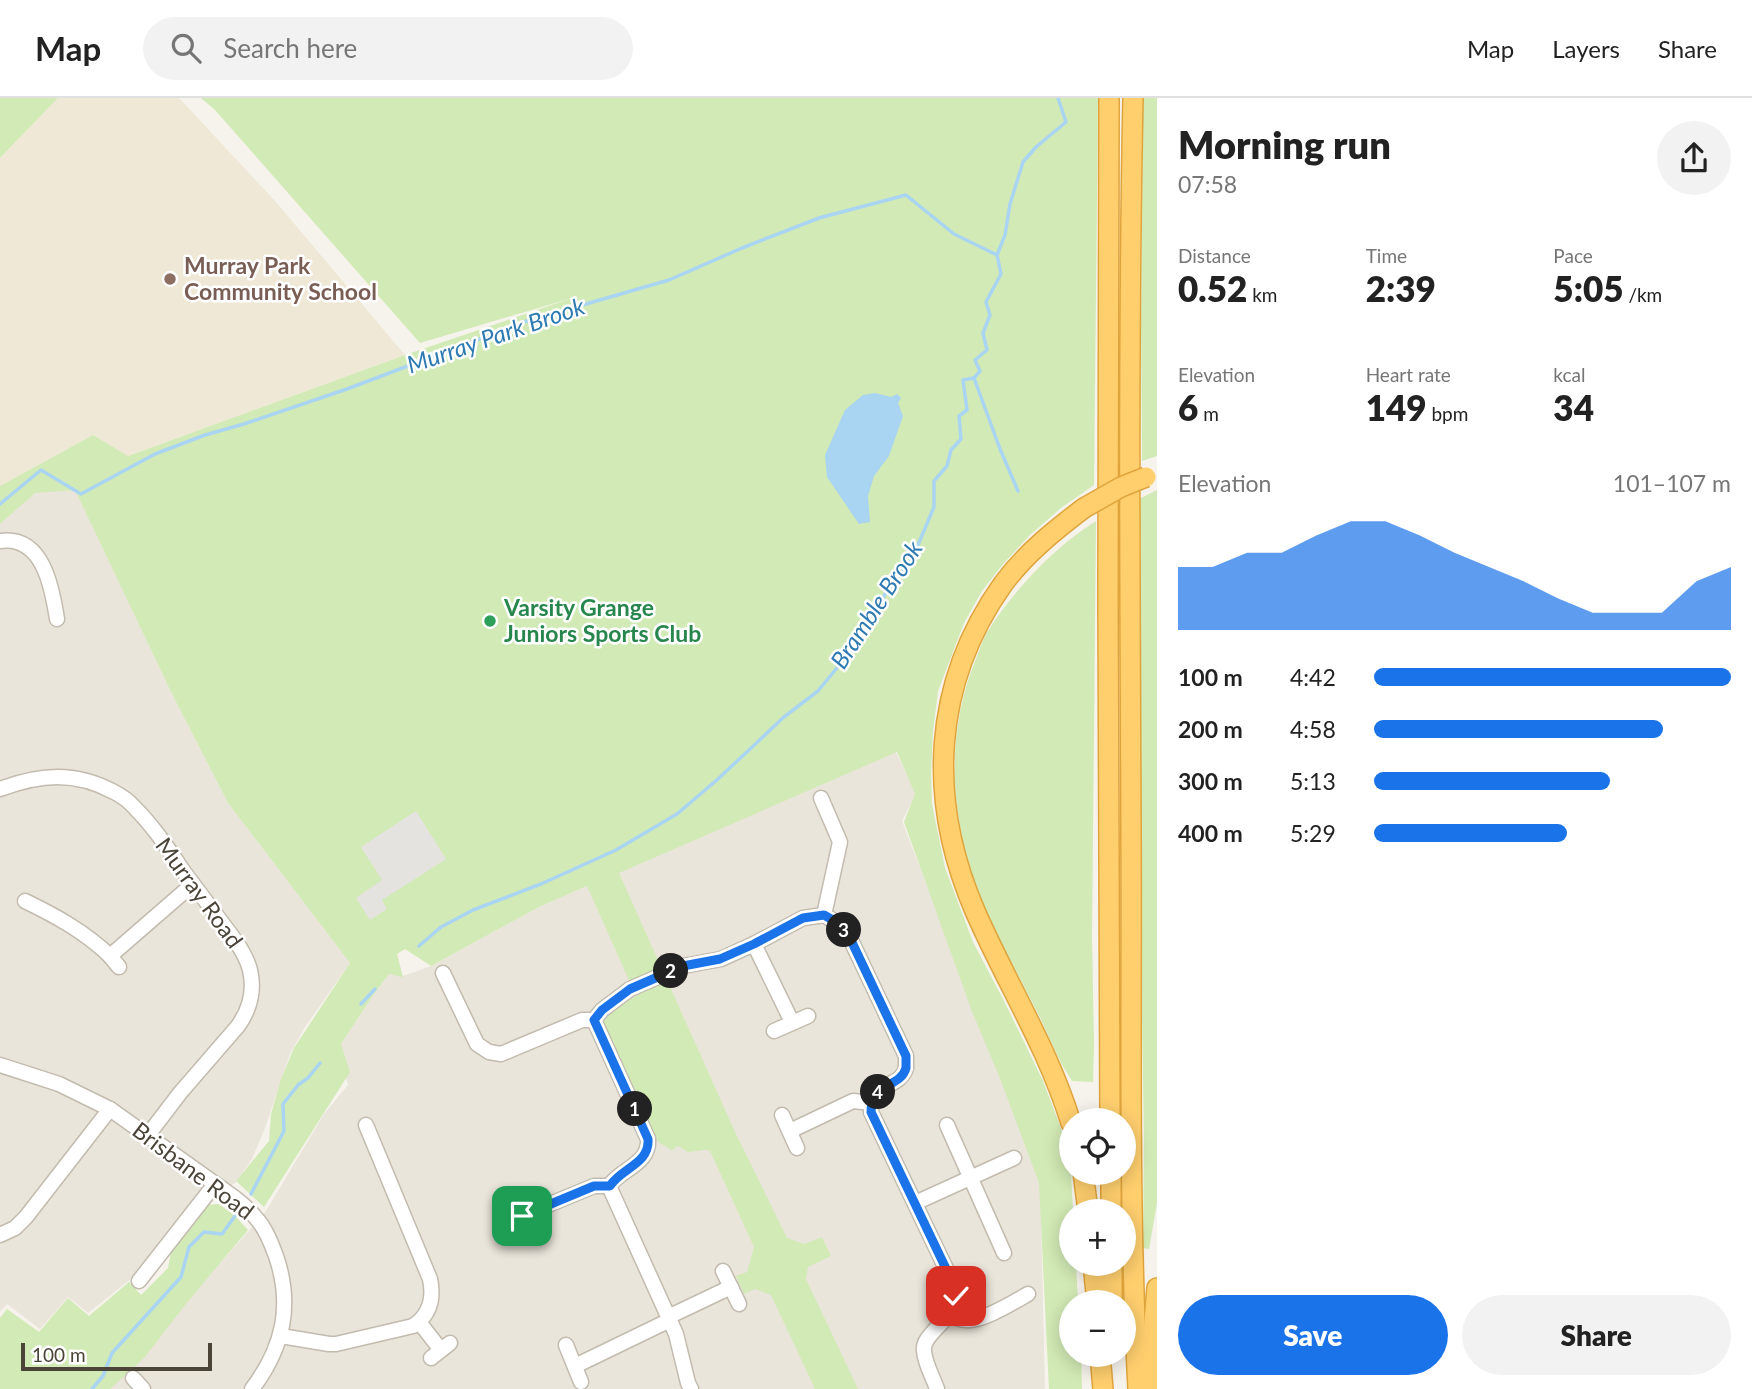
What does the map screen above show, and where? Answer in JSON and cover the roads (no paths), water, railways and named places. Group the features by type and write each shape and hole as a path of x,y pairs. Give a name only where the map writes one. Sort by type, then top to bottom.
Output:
{"highway":[{"path":"1109,98 1110,1108"},
{"path":"1133,98 1130,726 1132,1125 1138,1389"},
{"path":"1065,1108 1049,1065 994,953 961,876 950,837 945,801 942,770 945,736 952,695 967,649 1004,583 1038,545 1084,508 1111,492 1152,475"},
{"path":"1148,1389 1157,1288"},
{"path":"1101,1367 1103,1389"},
{"path":"1113,1367 1113,1389"}],"street":[{"path":"0,541 20,543 37,557 51,587 57,619"},
{"name":"Murray Road","path":"0,789 52,776 91,781 129,802 145,818 243,954 251,973 252,994 246,1015 148,1135"},
{"path":"821,798 840,842 824,915"},
{"path":"25,901 81,932 114,962 193,884"},
{"path":"594,1020 602,1010 630,989 683,966 720,959 803,918 824,915 838,923 848,934 906,1056 906,1067 901,1076 875,1094 871,1112 950,1277 956,1296 943,1324 926,1338 923,1349 937,1389"},
{"path":"754,944 792,1022"},
{"path":"443,973 477,1045 489,1052 501,1054 582,1020 594,1020"},
{"path":"774,1031 808,1016"},
{"path":"594,1020 648,1139 646,1153 641,1160 615,1178 610,1186"},
{"name":"Brisbane Road","path":"0,1065 59,1084 110,1109 215,1184 258,1219 270,1240 278,1264 284,1308 281,1336 270,1362 252,1389"},
{"path":"790,1131 853,1101 871,1103"},
{"path":"0,1235 15,1228 26,1217 110,1109"},
{"path":"782,1115 797,1148"},
{"path":"947,1125 1004,1253"},
{"path":"281,1336 336,1344 413,1326 429,1308 432,1289 430,1279 366,1136"},
{"path":"915,1203 1014,1158"},
{"path":"139,1281 215,1184"},
{"path":"508,1216 522,1216 594,1186 610,1186"},
{"path":"610,1186 676,1335 691,1389"},
{"path":"531,1212 538,1233"},
{"path":"723,1271 739,1304"},
{"path":"575,1366 732,1287"},
{"path":"949,1314 972,1321 1028,1294"},
{"path":"419,1322 441,1350"},
{"path":"566,1345 581,1382"}],"water":[{"path":"875,393 891,397 897,394 901,398 898,403 903,416 889,456 874,476 868,496 870,522 859,524 827,477 825,455 845,410 863,395"}],"waterway":[{"name":"Bramble Brook","path":"419,946 441,927 473,910 541,884 616,850 677,814 784,717 818,691 841,663 889,588 912,559 934,507 934,481 947,466 951,450 961,439 959,416 967,410 963,380 974,378 980,371 975,360 987,350 983,333 990,315 986,302 1001,274 997,255 1005,235 1010,204 1023,162 1036,147 1066,122 1058,98"},
{"name":"Murray Park Brook","path":"0,504 41,470 81,494 155,454 205,435 347,389 527,321 669,280 819,218 906,195 954,234 997,255"},
{"path":"974,378 1018,491"},
{"name":"Bramble Brook","path":"361,1004 375,989"},
{"name":"Bramble Brook","path":"251,1194 284,1131 283,1104 320,1063"},
{"name":"Bramble Brook","path":"92,1389 103,1376 112,1353 181,1277 189,1247 204,1232 222,1234 235,1216"}],"place":[{"name":"Murray Park Community School","path":"170,279"},
{"name":"Varsity Grange Juniors Sports Club","path":"490,621"}]}
